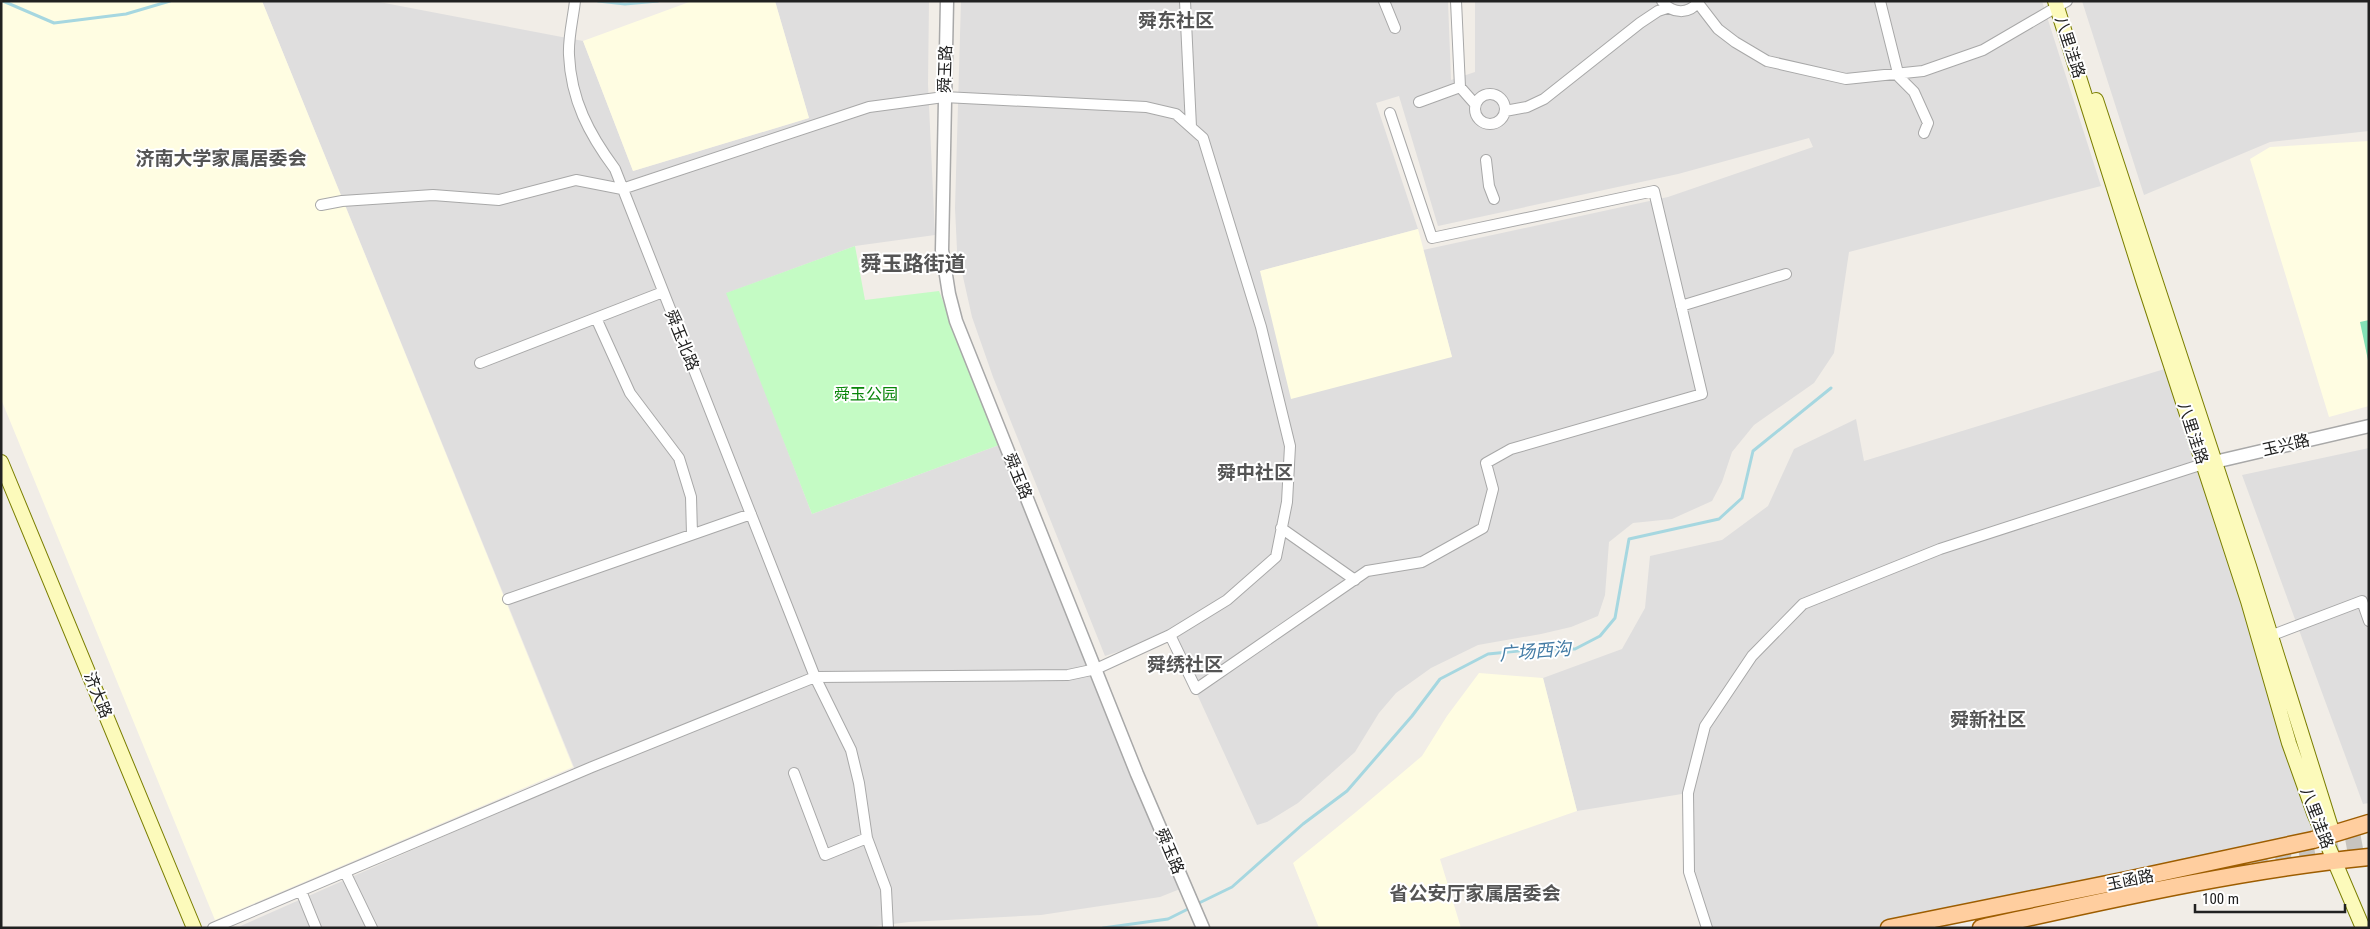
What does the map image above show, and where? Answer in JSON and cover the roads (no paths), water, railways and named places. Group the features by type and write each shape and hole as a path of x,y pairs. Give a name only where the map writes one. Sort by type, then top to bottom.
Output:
{"main road":[{"name":"八里洼路","path":"2062,2 2209,463 2270,636 2328,835"},
{"name":"济大路","path":"1,462 194,928"},
{"name":"八里洼路","path":"2209,463 2289,743 2339,861"},
{"name":"玉函路","path":"1889,928 2313,840 2369,823"},
{"name":"玉函路","path":"1981,928 2136,894 2324,862 2369,857"},
{"path":"2339,861 2369,925"},
{"path":"2339,861 2363,928"}],"street":[{"name":"舜玉北路","path":"575,1 569,55 577,106 595,143 614,169 815,677 851,750 859,783 867,838 886,889 888,928"},
{"name":"舜玉路","path":"947,1 942,250 949,294 956,321 1137,774 1202,927"},
{"path":"1185,1 1191,128"},
{"path":"1384,1 1395,28"},
{"path":"1456,1 1460,87 1475,104 1477,117 1488,124 1497,122 1505,111 1527,107 1544,99 1665,4 1673,11 1687,11 1699,2 1718,29 1735,42 1767,61 1846,79 1924,72 1983,50 2062,2"},
{"path":"1880,1 1898,73 1914,92 1928,123 1924,133"},
{"path":"1419,102 1460,87"},
{"path":"1475,104 1481,96 1496,94 1503,101 1505,111"},
{"path":"213,928 592,768 815,677 1068,675 1096,669 1170,634 1227,600 1276,557 1287,502 1290,446 1261,327 1202,138 1176,114 1146,108 944,97 869,107 622,189 576,180 499,200 433,195 342,200 321,205"},
{"path":"1170,634 1196,689 1367,571 1422,562 1483,528 1493,489 1486,463 1511,449 1702,394 1654,191 1432,238 1390,113"},
{"path":"1486,160 1489,186 1494,200"},
{"path":"1681,306 1786,274"},
{"path":"480,363 663,292"},
{"path":"596,318 630,393 679,458 691,497 692,534"},
{"name":"玉兴路","path":"2209,463 2369,426"},
{"path":"1707,928 1689,872 1688,793 1705,726 1752,656 1803,604 1940,549 2209,463"},
{"path":"508,599 751,514"},
{"path":"1282,528 1355,580"},
{"path":"2270,636 2362,601 2369,621"},
{"path":"794,774 825,855 867,838"},
{"path":"345,872 372,928"},
{"path":"301,890 316,928"}],"waterway":[{"path":"3,1 54,23 126,14 170,1"},
{"path":"598,1 625,4 658,1"},
{"name":"广场西沟","path":"1197,904 1232,887 1303,824 1347,791 1412,716 1440,679 1488,654 1539,649 1575,649 1600,636 1615,618 1629,539 1719,519 1742,498 1753,451 1831,388"},
{"name":"广场西沟","path":"1103,928 1168,919 1192,907"}],"tunnel":[{"path":"2228,866 2369,840"}],"district":[{"name":"舜东社区","path":"1176,20"},
{"name":"济南大学家属居委会","path":"221,158"},
{"name":"舜玉路街道","path":"913,264"},
{"name":"舜中社区","path":"1255,472"},
{"name":"舜绣社区","path":"1185,664"},
{"name":"舜新社区","path":"1988,719"},
{"name":"省公安厅家属居委会","path":"1475,893"}],"park label":[{"name":"舜玉公园","path":"866,394"}]}
